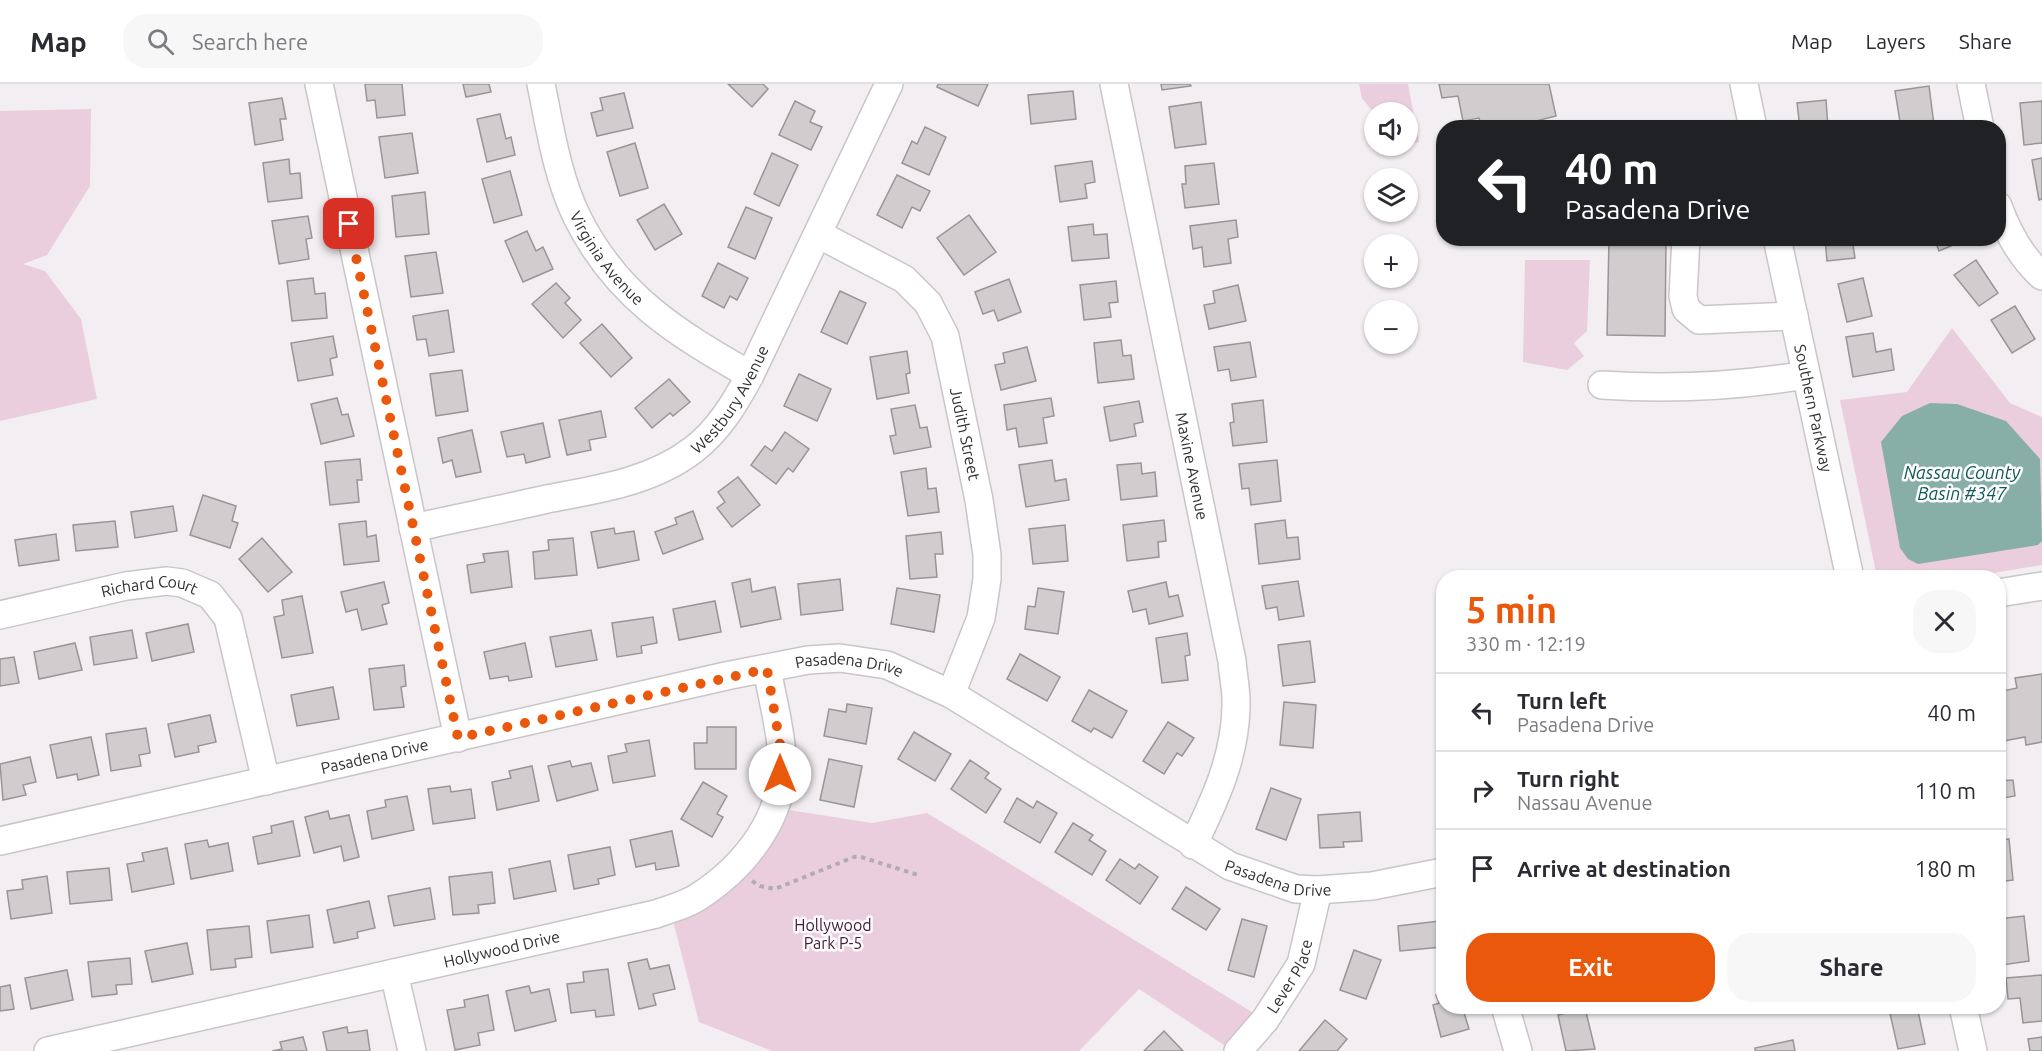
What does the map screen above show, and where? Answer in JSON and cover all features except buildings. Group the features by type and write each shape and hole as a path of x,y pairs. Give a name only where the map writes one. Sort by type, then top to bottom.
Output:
{"street":[{"path":"319,84 458,738"},
{"name":"Virginia Avenue","path":"541,84 557,162 576,216 606,265 639,302 674,329 750,375"},
{"name":"Maxine Avenue","path":"1114,84 1232,660 1236,706 1231,755 1216,799 1193,845"},
{"path":"1744,84 1751,120"},
{"path":"1971,84 1978,120"},
{"name":"Westbury Avenue","path":"413,528 626,483 666,468 694,450 717,428 731,410 750,375 818,234 880,87"},
{"path":"2006,226 2031,267 2042,276"},
{"name":"Judith Street","path":"818,234 904,279 928,303 945,336 979,500 987,555 987,579 981,618 951,694"},
{"path":"1686,246 1683,296 1686,309 1700,320 1794,316"},
{"name":"Southern Parkway","path":"1779,246 1848,570"},
{"path":"1602,385 1646,388 1706,387 1750,384 1806,375"},
{"name":"Richard Court","path":"0,615 126,586 167,581 182,583 210,595 228,618 266,781"},
{"path":"2006,592 2042,586"},
{"name":"Pasadena Drive","path":"0,841 808,660 840,658 887,665 951,694 1230,866 1296,889 1317,890 1372,886 1436,873"},
{"name":"Hollywood Drive","path":"48,1051 656,914 696,898 735,868 758,839 776,808 782,756 767,669"},
{"name":"Lever Place","path":"1238,1051 1265,1020 1301,964 1317,890"},
{"path":"394,973 412,1051"},
{"path":"1507,1014 1518,1051"},
{"path":"1965,1014 1973,1051"}],"path":[{"path":"735,868 760,886 775,889 854,857 868,858 918,875"}],"green space":[{"path":"1359,84 1408,84 1411,102 1365,102"},
{"path":"91,109 90,186 47,255 23,264 45,271 81,319 97,399 0,421 0,111"},
{"path":"1525,260 1590,260 1587,331 1574,343 1584,356 1567,370 1523,362"},
{"path":"1952,328 2010,403 2042,417 2042,565 2006,571 1876,570 1840,400 1907,392"},
{"name":"Hollywood Park P-5","path":"776,808 872,823 927,813 1265,1020 1233,1051 1139,989 1079,1051 772,1051 699,1022 670,909 696,898"}],"water":[{"name":"Nassau County Basin #347","path":"1930,403 1957,404 2006,421 2040,459 2042,541 2038,545 1918,564 1908,559 1900,548 1881,442 1902,416"}],"route":[{"path":"349,224 458,738 726,676 767,669 782,756 780,774"}]}
